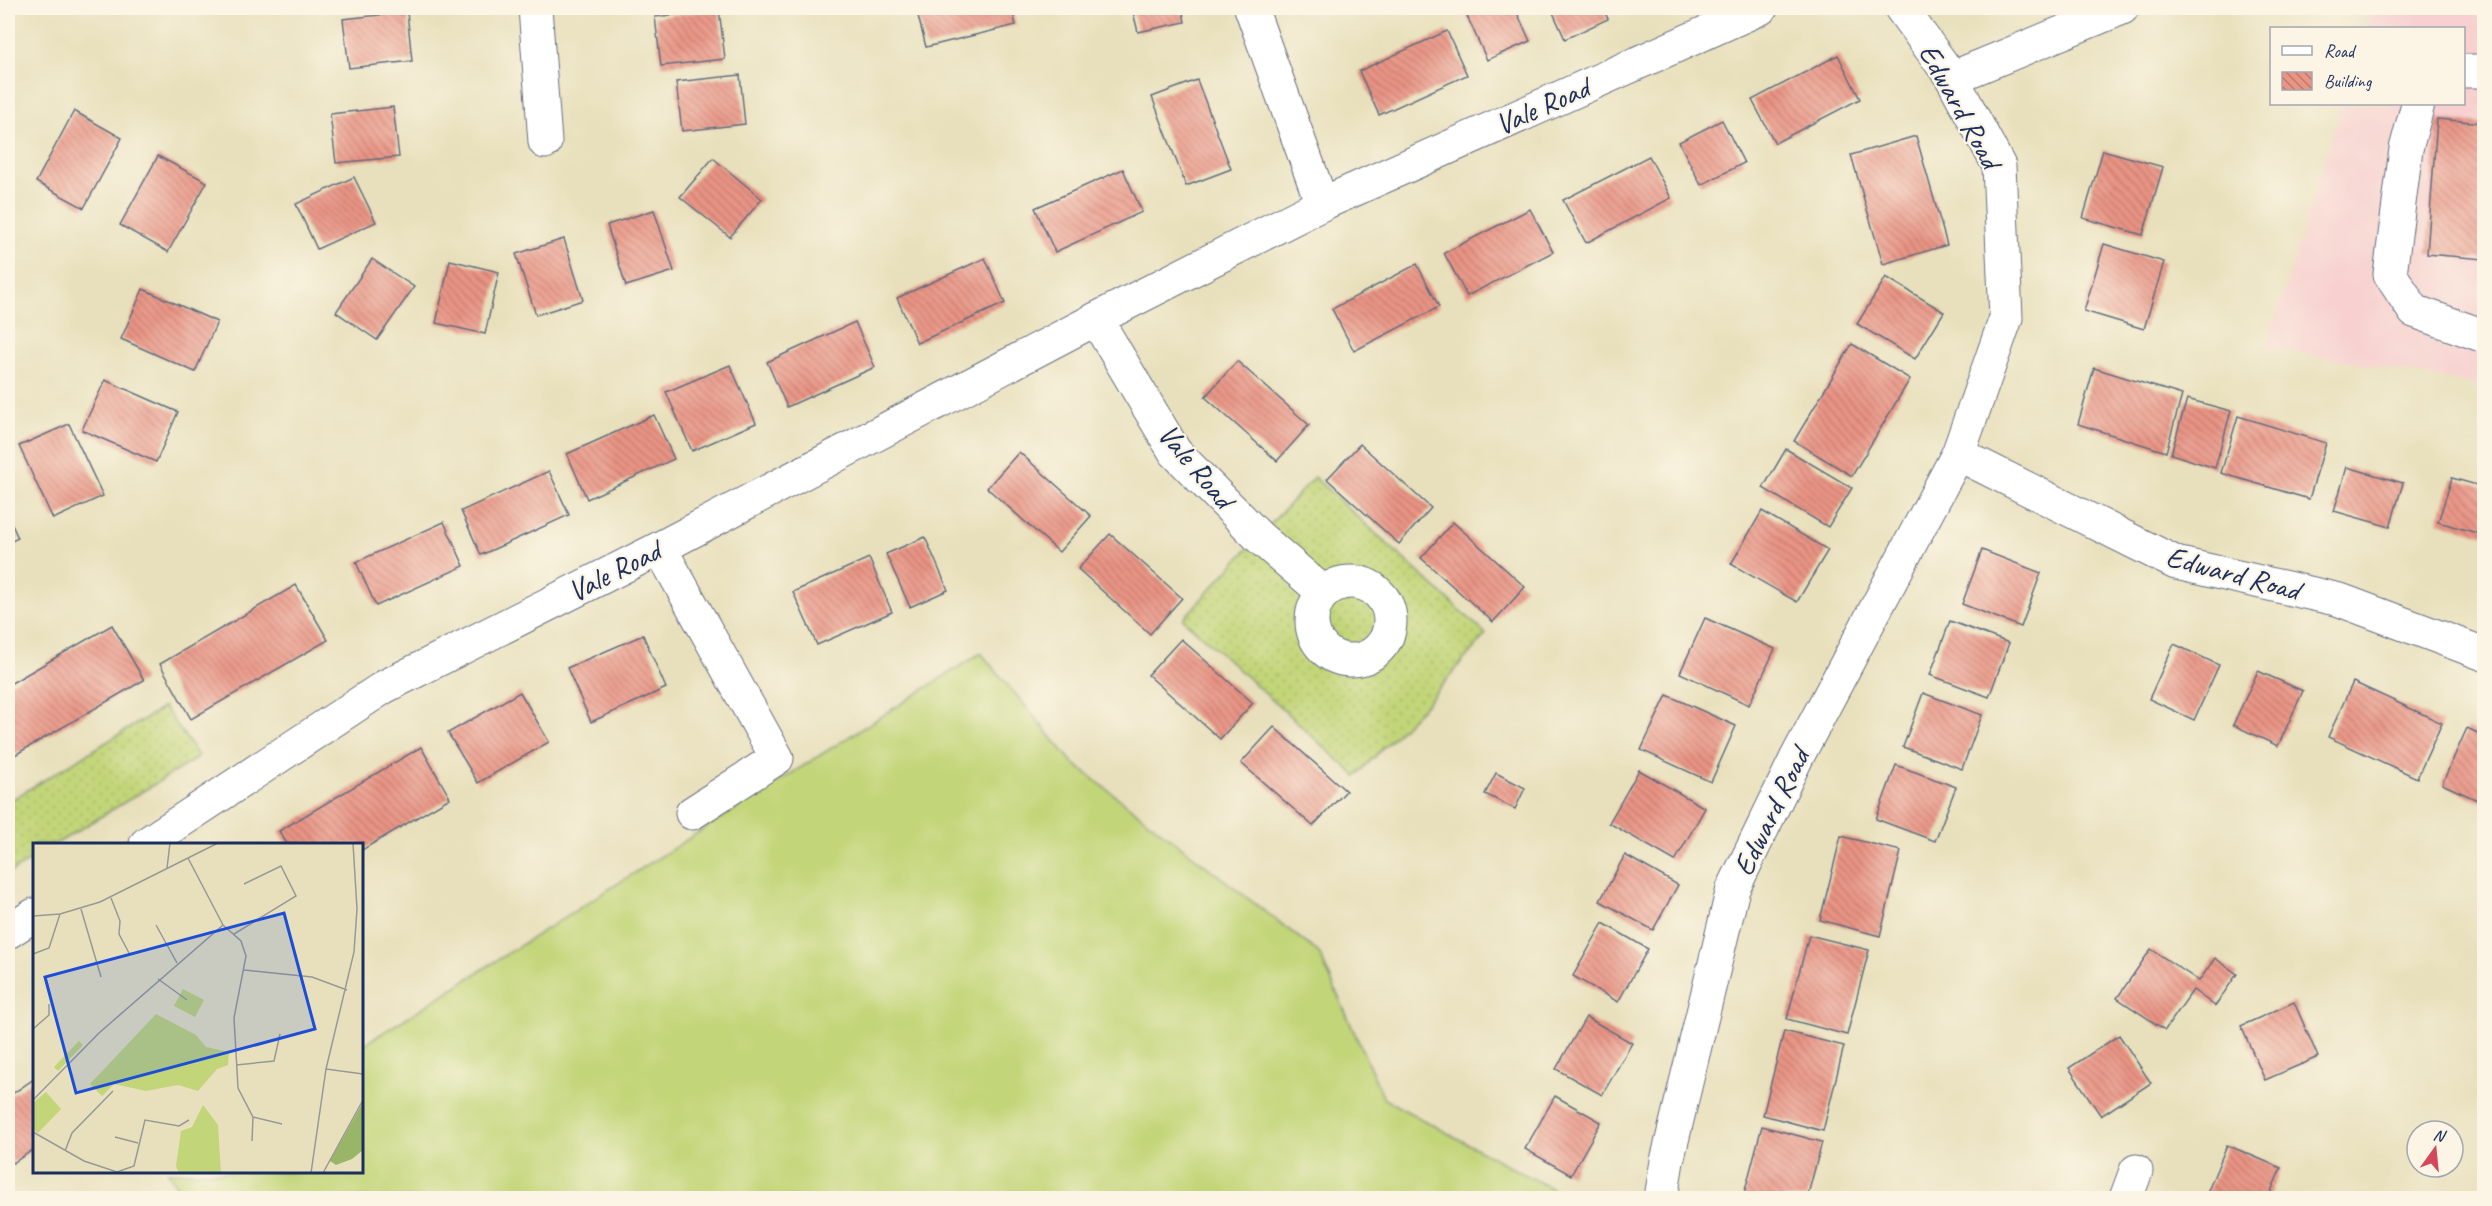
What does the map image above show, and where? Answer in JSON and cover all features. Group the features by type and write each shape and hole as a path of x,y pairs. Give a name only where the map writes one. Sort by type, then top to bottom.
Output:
{"street":[{"path":"535,8 545,142"},
{"path":"1251,8 1322,204"},
{"name":"Vale Road","path":"148,843 384,687 660,548 1096,319 1322,204 1761,8"},
{"name":"Edward Road","path":"1661,1198 1733,889 1797,757 1958,454 2006,318 1999,166 1952,78 1901,8"},
{"path":"1952,78 2122,8"},
{"path":"2465,71 2484,71"},
{"path":"2418,105 2406,148 2390,274 2414,311 2484,336"},
{"name":"Vale Road","path":"1096,319 1175,452 1259,537 1323,592"},
{"name":"Edward Road","path":"1958,454 2176,563 2340,600 2484,654"},
{"path":"660,548 777,758 692,813"},
{"path":"8,932 33,916"}],"shaded area":[{"path":"2372,8 2484,8 2484,386 2267,347 2342,105 2465,105 2465,27 2366,27"}],"green space":[{"path":"1314,477 1486,634 1426,704 1356,776 1183,619"},
{"path":"981,653 1073,763 1319,953 1384,1099 1569,1198 184,1198 169,1173 363,1173 363,1045"},
{"path":"164,707 199,757 58,843 33,843 33,859 8,874 8,802"}],"building":[{"path":"916,8 1012,8 1016,25 926,47"},
{"path":"1132,8 1182,8 1185,22 1138,32"},
{"path":"1485,8 1515,8 1530,41 1487,60 1467,16"},
{"path":"1551,8 1603,8 1608,19 1565,39"},
{"path":"719,9 725,59 661,66 655,17"},
{"path":"407,12 412,61 349,68 343,19"},
{"path":"1447,31 1467,75 1379,115 1359,71"},
{"path":"1838,55 1860,99 1775,143 1752,100"},
{"path":"740,75 745,124 682,131 676,82"},
{"path":"1197,80 1231,169 1186,186 1152,97"},
{"path":"393,107 399,157 336,163 330,114"},
{"path":"74,111 122,138 84,208 36,182"},
{"path":"2437,119 2484,123 2484,259 2427,254"},
{"path":"1722,120 1744,163 1701,185 1679,142"},
{"path":"1916,136 1947,245 1883,264 1851,155"},
{"path":"2103,150 2163,167 2143,235 2083,218"},
{"path":"158,156 207,182 168,252 120,225"},
{"path":"1649,156 1671,198 1586,243 1563,200"},
{"path":"713,158 762,199 730,237 680,197"},
{"path":"1123,169 1142,212 1055,252 1035,208"},
{"path":"354,177 376,222 317,249 296,204"},
{"path":"1530,209 1553,252 1467,296 1444,253"},
{"path":"654,210 674,271 626,286 607,225"},
{"path":"564,239 583,300 536,315 516,254"},
{"path":"2104,244 2164,262 2144,329 2084,311"},
{"path":"985,258 1005,303 917,343 897,298"},
{"path":"372,259 414,287 377,340 336,312"},
{"path":"450,260 499,272 485,334 436,323"},
{"path":"1417,264 1439,307 1354,351 1332,309"},
{"path":"1886,277 1944,312 1915,359 1857,324"},
{"path":"143,289 217,322 195,372 121,339"},
{"path":"855,322 875,367 787,407 767,362"},
{"path":"1852,344 1910,379 1852,476 1794,441"},
{"path":"1237,361 1309,425 1277,461 1205,397"},
{"path":"730,365 756,423 692,451 666,392"},
{"path":"2094,368 2182,395 2166,452 2078,424"},
{"path":"105,380 178,412 156,462 82,430"},
{"path":"2187,399 2231,411 2215,468 2171,454"},
{"path":"654,415 674,459 587,499 567,454"},
{"path":"2238,416 2326,443 2309,499 2221,473"},
{"path":"69,424 103,496 53,519 19,446"},
{"path":"1360,444 1431,508 1399,544 1327,479"},
{"path":"1786,449 1852,488 1828,527 1763,488"},
{"path":"1019,452 1091,516 1059,552 987,488"},
{"path":"2347,467 2403,483 2390,527 2334,511"},
{"path":"549,471 569,515 481,555 461,511"},
{"path":"2452,478 2484,487 2484,535 2438,522"},
{"path":"1762,511 1828,550 1797,602 1731,564"},
{"path":"8,516 18,538 8,543"},
{"path":"444,522 464,566 376,606 356,562"},
{"path":"1453,522 1525,587 1493,622 1421,558"},
{"path":"1110,534 1182,598 1150,634 1078,569"},
{"path":"925,537 948,590 910,607 886,554"},
{"path":"1982,550 2041,573 2021,627 1962,604"},
{"path":"869,558 892,612 817,645 793,592"},
{"path":"296,585 328,640 191,719 160,664"},
{"path":"1705,618 1775,649 1749,705 1680,673"},
{"path":"1950,621 2009,643 1989,697 1930,675"},
{"path":"112,625 144,680 8,759 8,685"},
{"path":"643,635 666,688 591,722 567,668"},
{"path":"1181,639 1253,703 1220,739 1148,675"},
{"path":"2174,644 2219,665 2194,720 2149,699"},
{"path":"2258,671 2303,691 2278,746 2233,725"},
{"path":"2353,682 2442,723 2417,778 2328,737"},
{"path":"520,692 549,742 478,783 448,733"},
{"path":"1923,693 1982,715 1962,769 1903,747"},
{"path":"1667,695 1736,726 1711,782 1641,750"},
{"path":"1274,727 1346,791 1313,826 1241,763"},
{"path":"2467,728 2484,736 2484,803 2442,784"},
{"path":"421,747 450,798 363,849 363,843 286,843 279,831"},
{"path":"1896,765 1956,787 1935,841 1876,819"},
{"path":"1639,770 1705,808 1675,861 1609,823"},
{"path":"1496,773 1525,788 1515,809 1485,794"},
{"path":"1841,836 1901,851 1880,936 1820,920"},
{"path":"1625,855 1678,885 1653,930 1600,901"},
{"path":"1603,923 1648,949 1618,1002 1573,976"},
{"path":"1809,935 1869,950 1847,1035 1787,1019"},
{"path":"2151,949 2199,981 2215,958 2237,974 2215,1006 2193,990 2165,1030 2117,998"},
{"path":"2294,1002 2318,1057 2265,1080 2241,1026"},
{"path":"1586,1017 1632,1043 1602,1095 1556,1069"},
{"path":"1784,1031 1844,1046 1823,1131 1763,1115"},
{"path":"2119,1035 2151,1083 2101,1116 2069,1068"},
{"path":"33,1080 33,1150 13,1163 8,1155 8,1097"},
{"path":"1555,1096 1601,1122 1571,1175 1525,1149"},
{"path":"1762,1126 1822,1142 1807,1198 1743,1198"},
{"path":"2227,1145 2281,1168 2268,1198 2205,1198"}]}
